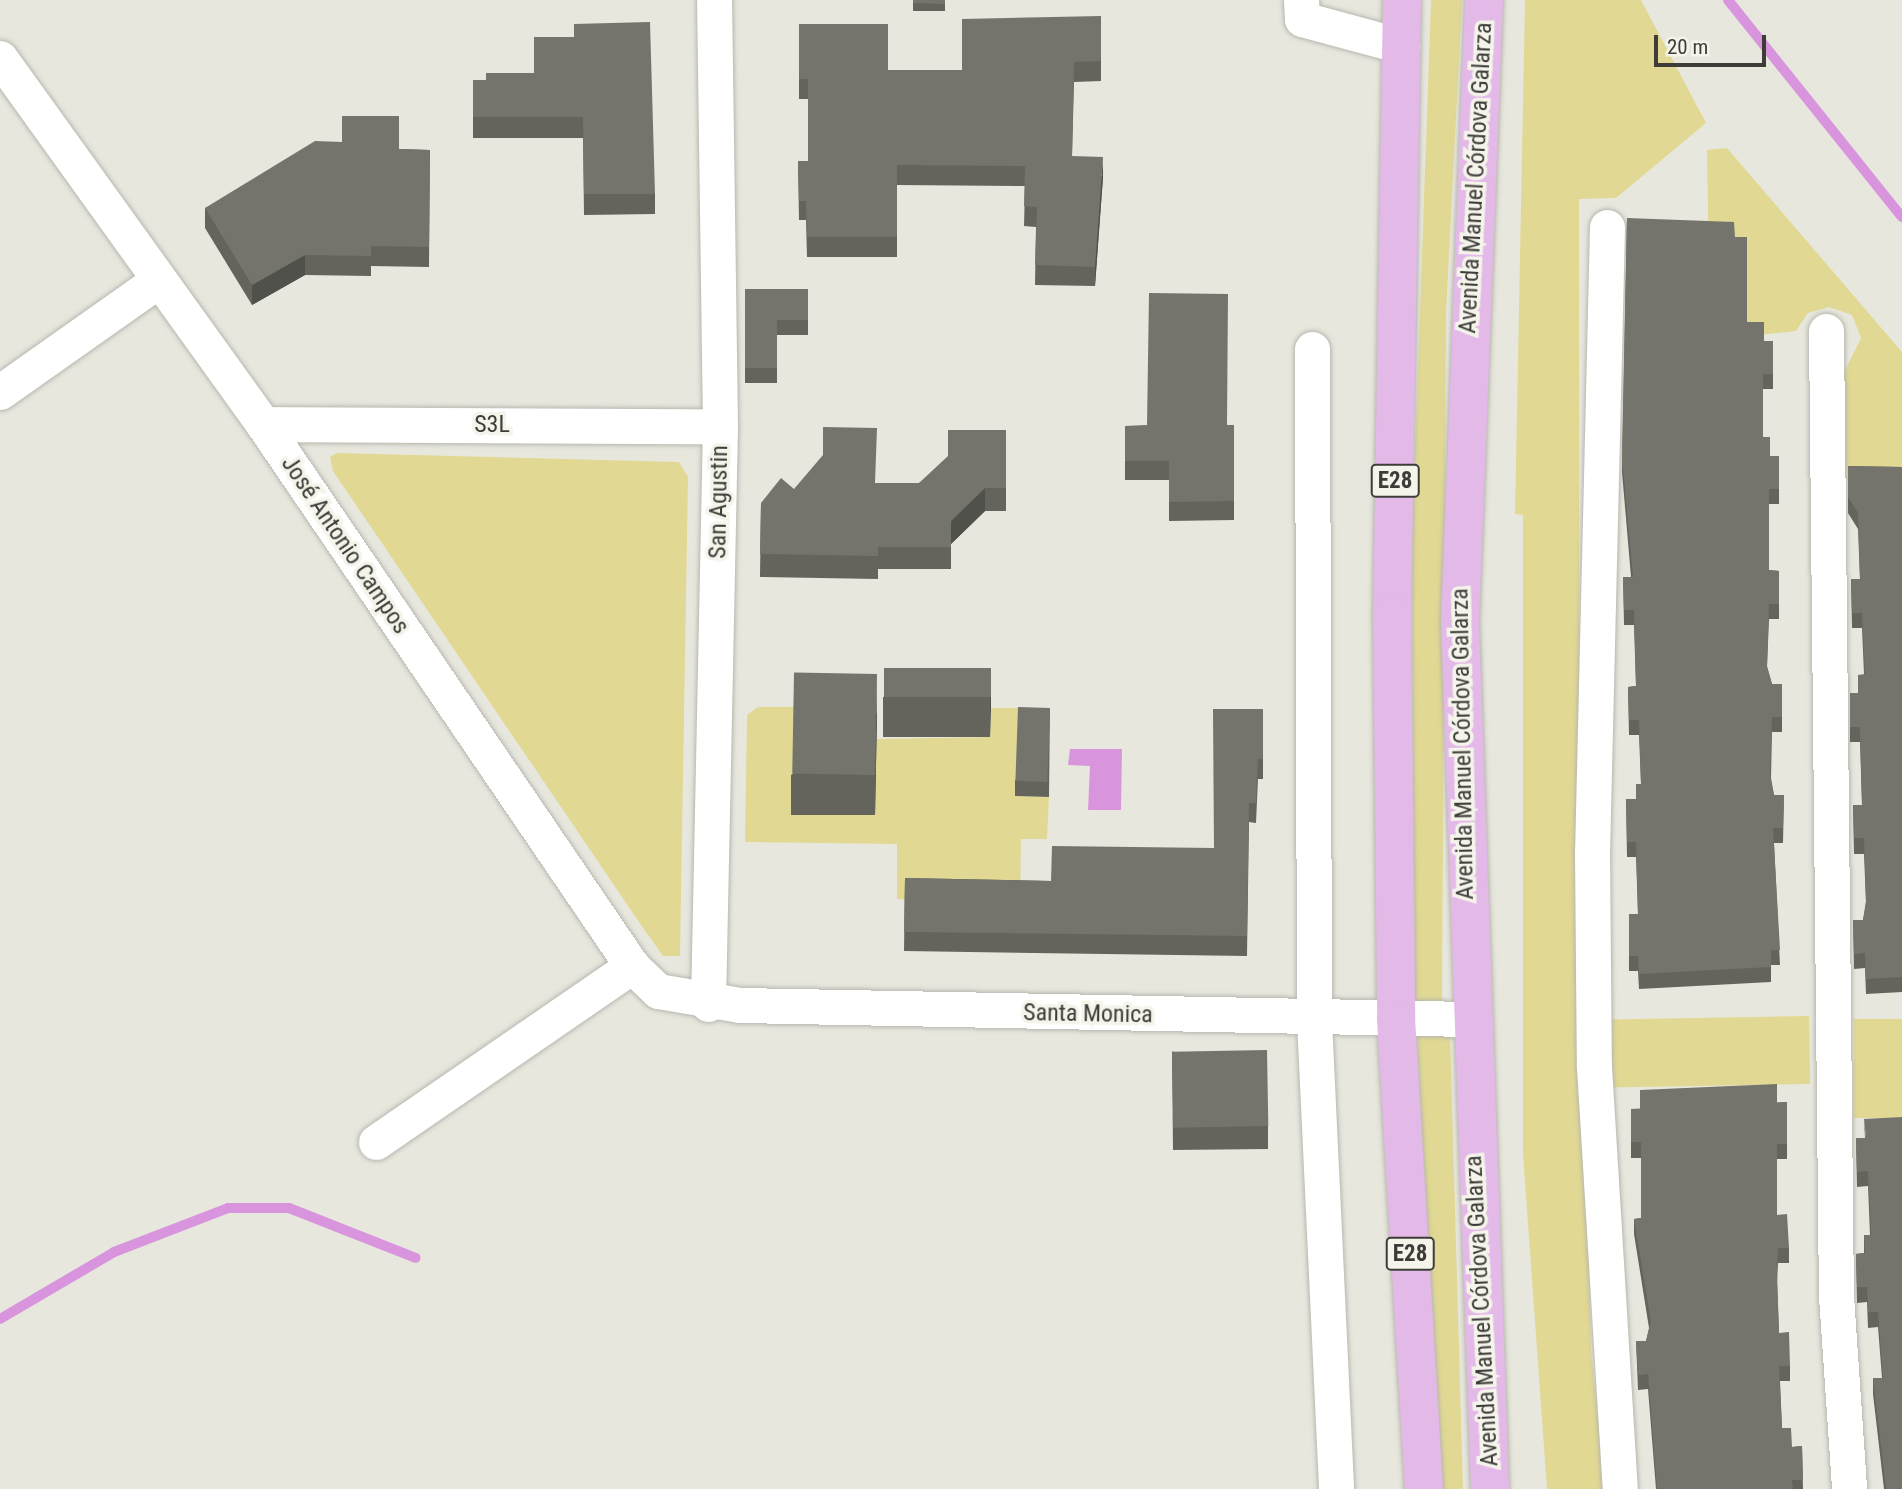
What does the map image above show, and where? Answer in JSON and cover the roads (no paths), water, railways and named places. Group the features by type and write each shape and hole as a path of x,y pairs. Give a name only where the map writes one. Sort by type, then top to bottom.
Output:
{"main road":[{"name":"E28","path":"1402,0 1392,615 1396,1019 1424,1489"},
{"name":"Avenida Manuel Córdova Galarza","path":"1484,0 1460,621 1469,1019 1490,1489"}],"street":[{"name":"San Agustin","path":"708,1004 720,426 714,0"},
{"path":"1302,9 1402,46"},
{"name":"José Antonio Campos","path":"0,58 263,424 632,967 658,991 708,1004"},
{"path":"1607,227 1593,1040 1620,1489"},
{"path":"0,391 159,280"},
{"path":"1826,331 1836,1296 1849,1489"},
{"path":"1312,349 1314,1020 1336,1489"},
{"name":"S3L","path":"263,424 720,426"},
{"path":"376,1142 632,967"},
{"name":"Santa Monica","path":"708,1004 1314,1020 1469,1019"}],"waterway":[{"path":"1728,0 1902,217"},
{"path":"0,1319 114,1252 228,1208 289,1208 416,1258"}]}
